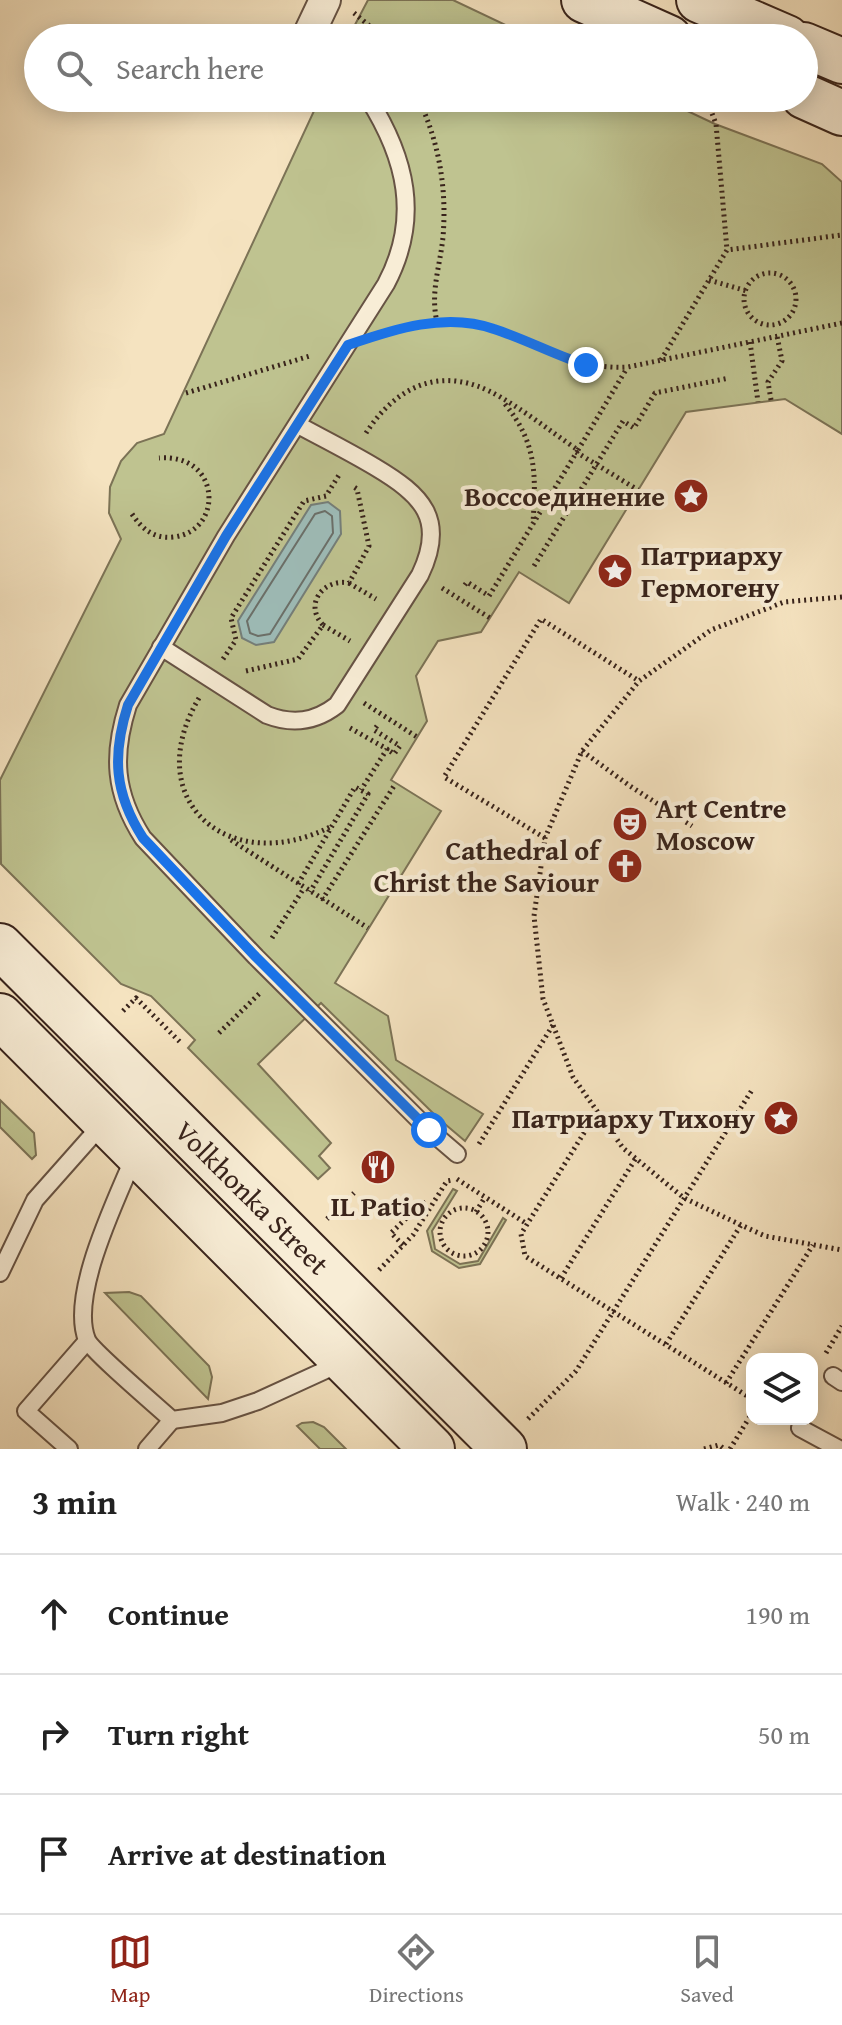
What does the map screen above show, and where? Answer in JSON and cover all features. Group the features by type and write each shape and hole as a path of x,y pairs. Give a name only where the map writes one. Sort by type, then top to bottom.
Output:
{"main road":[{"path":"584,0 638,24"},
{"path":"699,0 755,24"},
{"path":"818,51 842,61"},
{"path":"818,102 842,113"},
{"name":"Volkhonka Street","path":"0,946 516,1434"},
{"name":"Volkhonka Street","path":"0,1016 432,1449"}],"lane":[{"path":"377,112 390,134 406,194 406,232 394,269 226,536 161,647 128,705 117,750 121,796 143,838 256,957 429,1130 457,1154"},
{"path":"161,647 267,715 283,721 305,721 323,716 337,705 420,575 432,543 432,530 425,506 410,489 298,425"},
{"path":"2,1263 35,1200 106,1121"},
{"path":"137,1152 103,1234 82,1305 87,1341 172,1420"},
{"path":"69,1449 26,1411 87,1341"},
{"path":"147,1449 172,1420 222,1413 258,1401 344,1362"},
{"path":"800,1428 839,1449"}],"path":[{"path":"424,112 440,164 444,199 443,237 434,284 433,304 437,322"},
{"path":"661,360 727,250 716,124 712,112"},
{"path":"727,250 842,235"},
{"path":"774,273 791,283 796,300 789,317 779,324 761,324 748,311 744,300 747,291 756,277 774,273"},
{"path":"709,280 747,291"},
{"path":"186,393 417,325 437,322 473,323 492,328 586,365 607,368 628,367 842,323"},
{"path":"771,400 768,382 782,361 777,336"},
{"path":"750,342 758,402"},
{"path":"464,586 467,582 489,596 628,367"},
{"path":"534,566 623,421 634,428 655,393 729,378"},
{"path":"368,928 200,819 185,790 178,758 185,721 236,640 231,618 304,501 326,496 380,411 409,389 427,384 462,382 479,386 638,490"},
{"path":"501,399 521,426 532,453 535,471 533,524"},
{"path":"132,514 139,525 151,534 164,538 192,531 202,521 208,508 206,480 186,460 159,458"},
{"path":"349,583 369,550 358,494"},
{"path":"345,638 318,619 315,600 333,583 349,583 371,596"},
{"path":"842,597 784,602 711,630 639,681 582,751 545,838 534,916 543,999 573,1077 623,1148 684,1198 741,1225 765,1236 842,1250"},
{"path":"545,838 444,777 541,619 639,681"},
{"path":"247,671 298,659 323,625"},
{"path":"357,730 394,754 400,746 374,730 377,726"},
{"path":"361,790 387,749"},
{"path":"582,751 692,826"},
{"path":"322,900 394,786"},
{"path":"256,957 281,926 355,787 368,794 310,892"},
{"path":"227,838 257,845 281,843 313,836 332,826"},
{"path":"123,1011 136,998 182,1044"},
{"path":"219,1033 255,998"},
{"path":"516,1434 576,1371 752,1090"},
{"path":"597,1112 521,1234 525,1256 746,1395"},
{"path":"561,1278 636,1158"},
{"path":"456,1179 527,1224"},
{"path":"327,1219 354,1193"},
{"path":"476,1212 485,1197"},
{"path":"403,1245 391,1233 423,1202 420,1199"},
{"path":"466,1206 476,1212 486,1218 489,1232 475,1255 462,1258 441,1245 438,1231 451,1209 466,1206"},
{"path":"666,1344 741,1225"},
{"path":"726,1383 813,1245"},
{"path":"704,1449 719,1445 727,1449 746,1422"}],"green space":[{"path":"368,0 453,0 504,24 355,24"},
{"path":"314,112 690,112 822,164 842,182 842,434 785,399 686,412 569,603 519,572 481,632 438,641 416,676 427,721 391,780 441,811 335,983 388,1016 396,1060 483,1114 465,1141 321,1003 258,1064 331,1143 319,1156 330,1168 318,1179 188,1048 195,1040 151,996 121,984 1,864 0,780 121,539 109,513 110,487 121,461 137,443 164,434"},
{"path":"0,1100 34,1133 36,1155 32,1159 0,1127"},
{"path":"453,1189 457,1191 432,1231 435,1249 460,1264 478,1261 503,1218 506,1220 480,1264 459,1268 432,1251 427,1231"},
{"path":"129,1292 141,1296 209,1366 212,1377 208,1399 105,1293"},
{"path":"313,1422 324,1427 346,1449 320,1449 297,1426"}],"water":[{"path":"328,502 340,511 341,534 274,642 256,645 242,638 238,621 311,505"}],"place":[{"name":"Воссоединение","path":"691,496"},
{"name":"Патриарху Гермогену","path":"615,571"},
{"name":"Art Centre Moscow","path":"630,824"},
{"name":"Cathedral of Christ the Saviour","path":"625,866"},
{"name":"Патриарху Тихону","path":"781,1118"},
{"name":"IL Patio","path":"378,1167"}],"route":[{"path":"429,1130 256,957 143,838 121,796 117,750 121,727 128,705 226,536 348,345 417,325 473,323 586,365"}]}
